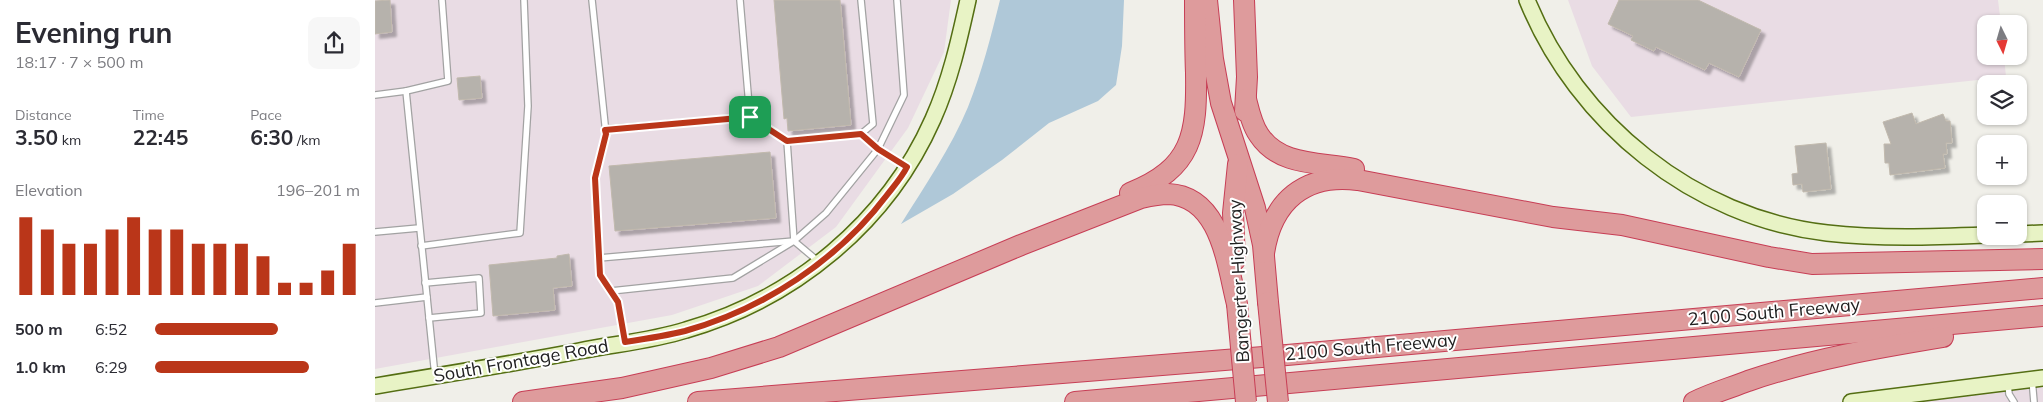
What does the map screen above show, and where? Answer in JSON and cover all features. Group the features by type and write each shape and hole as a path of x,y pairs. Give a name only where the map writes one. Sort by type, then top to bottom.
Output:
{"highway":[{"path":"1021,244 1045,228 1154,182 1168,171 1184,153 1191,138 1195,118 1195,0"},
{"name":"Bangerter Highway","path":"1207,0 1213,59 1220,95 1255,208 1264,253 1278,402"},
{"name":"Bangerter Highway","path":"1244,0 1246,99 1233,213 1237,304 1247,402"},
{"path":"1246,99 1258,134 1270,147 1286,157 1297,161 1349,168 1553,217"},
{"path":"1264,253 1272,224 1287,201 1309,185 1332,179 1358,180 1553,217 1622,225 1769,257 1812,264 2043,259"},
{"path":"523,402 622,388 711,368 779,347 1021,244 1141,198 1159,194 1181,197 1201,207 1211,217 1216,226 1237,304"},
{"name":"2100 South Freeway","path":"698,402 1277,356 2043,288"},
{"name":"2100 South Freeway","path":"1075,402 2043,316"},
{"path":"1694,402 1708,395 1783,369 1857,351 1966,333 2043,325"}],"street":[{"name":"South Frontage Road","path":"375,386 685,331 731,315 781,290 820,263 869,220 907,167 932,120 952,70 968,0"},
{"path":"1527,0 1564,71 1602,118 1639,152 1666,172 1724,206 1774,223 1826,233 1878,237 1977,235"},
{"path":"2027,234 2043,233"},
{"path":"1851,402 2037,378"}],"lane":[{"path":"375,95 406,91 448,81 442,0"},
{"path":"421,246 520,233 528,106 524,0"},
{"path":"592,0 606,134 595,178 600,275 618,302 625,342"},
{"path":"740,0 750,117"},
{"path":"605,130 750,117 787,141 861,134 873,124 861,0"},
{"path":"611,291 733,278 794,241 826,213 878,149 905,95 897,0"},
{"path":"406,91 435,376"},
{"path":"861,134 878,149 907,167"},
{"path":"787,141 794,241"},
{"path":"375,232 419,228"},
{"path":"599,258 794,241 820,263"},
{"path":"425,283 479,278 481,313 429,318"},
{"path":"375,303 427,298"},
{"path":"2034,402 2037,378"},
{"path":"2007,382 2009,394 2014,402"}],"shaded area":[{"path":"375,0 951,0 944,52 908,128 836,227 758,286 672,315 375,369"},
{"path":"1568,0 1998,0 2000,15 1977,15 1977,65 2005,65 2006,75 1977,75 1977,80 1631,117 1592,66"},
{"path":"2043,385 2043,402 1910,402"}],"water":[{"path":"1000,0 1124,0 1122,46 1116,85 1098,101 1049,123 1002,160 953,194 901,224 928,182 968,107 982,67"}],"building":[{"path":"390,0 392,32 375,34 375,1"},
{"path":"774,0 840,0 851,125 788,131 787,118 784,119"},
{"path":"1619,0 1698,0 1761,30 1739,77 1709,63 1705,70 1656,47 1654,51 1631,40 1633,36 1608,24"},
{"path":"480,76 482,98 459,100 457,78"},
{"path":"1912,113 1916,124 1943,114 1946,121 1950,121 1952,143 1946,143 1947,154 1943,154 1945,168 1890,175 1889,163 1885,163 1884,144 1891,144 1883,122"},
{"path":"1826,143 1831,189 1803,192 1802,184 1793,185 1792,174 1798,173 1795,146"},
{"path":"770,152 776,218 615,231 609,166"},
{"path":"569,254 572,286 553,288 555,310 493,316 489,265 557,258 557,256"}],"route":[{"path":"750,117 787,141 861,134 878,149 907,167 869,220 826,260 781,290 731,315 685,331 625,342 618,302 600,275 595,178 606,134 605,130 750,117"}]}
